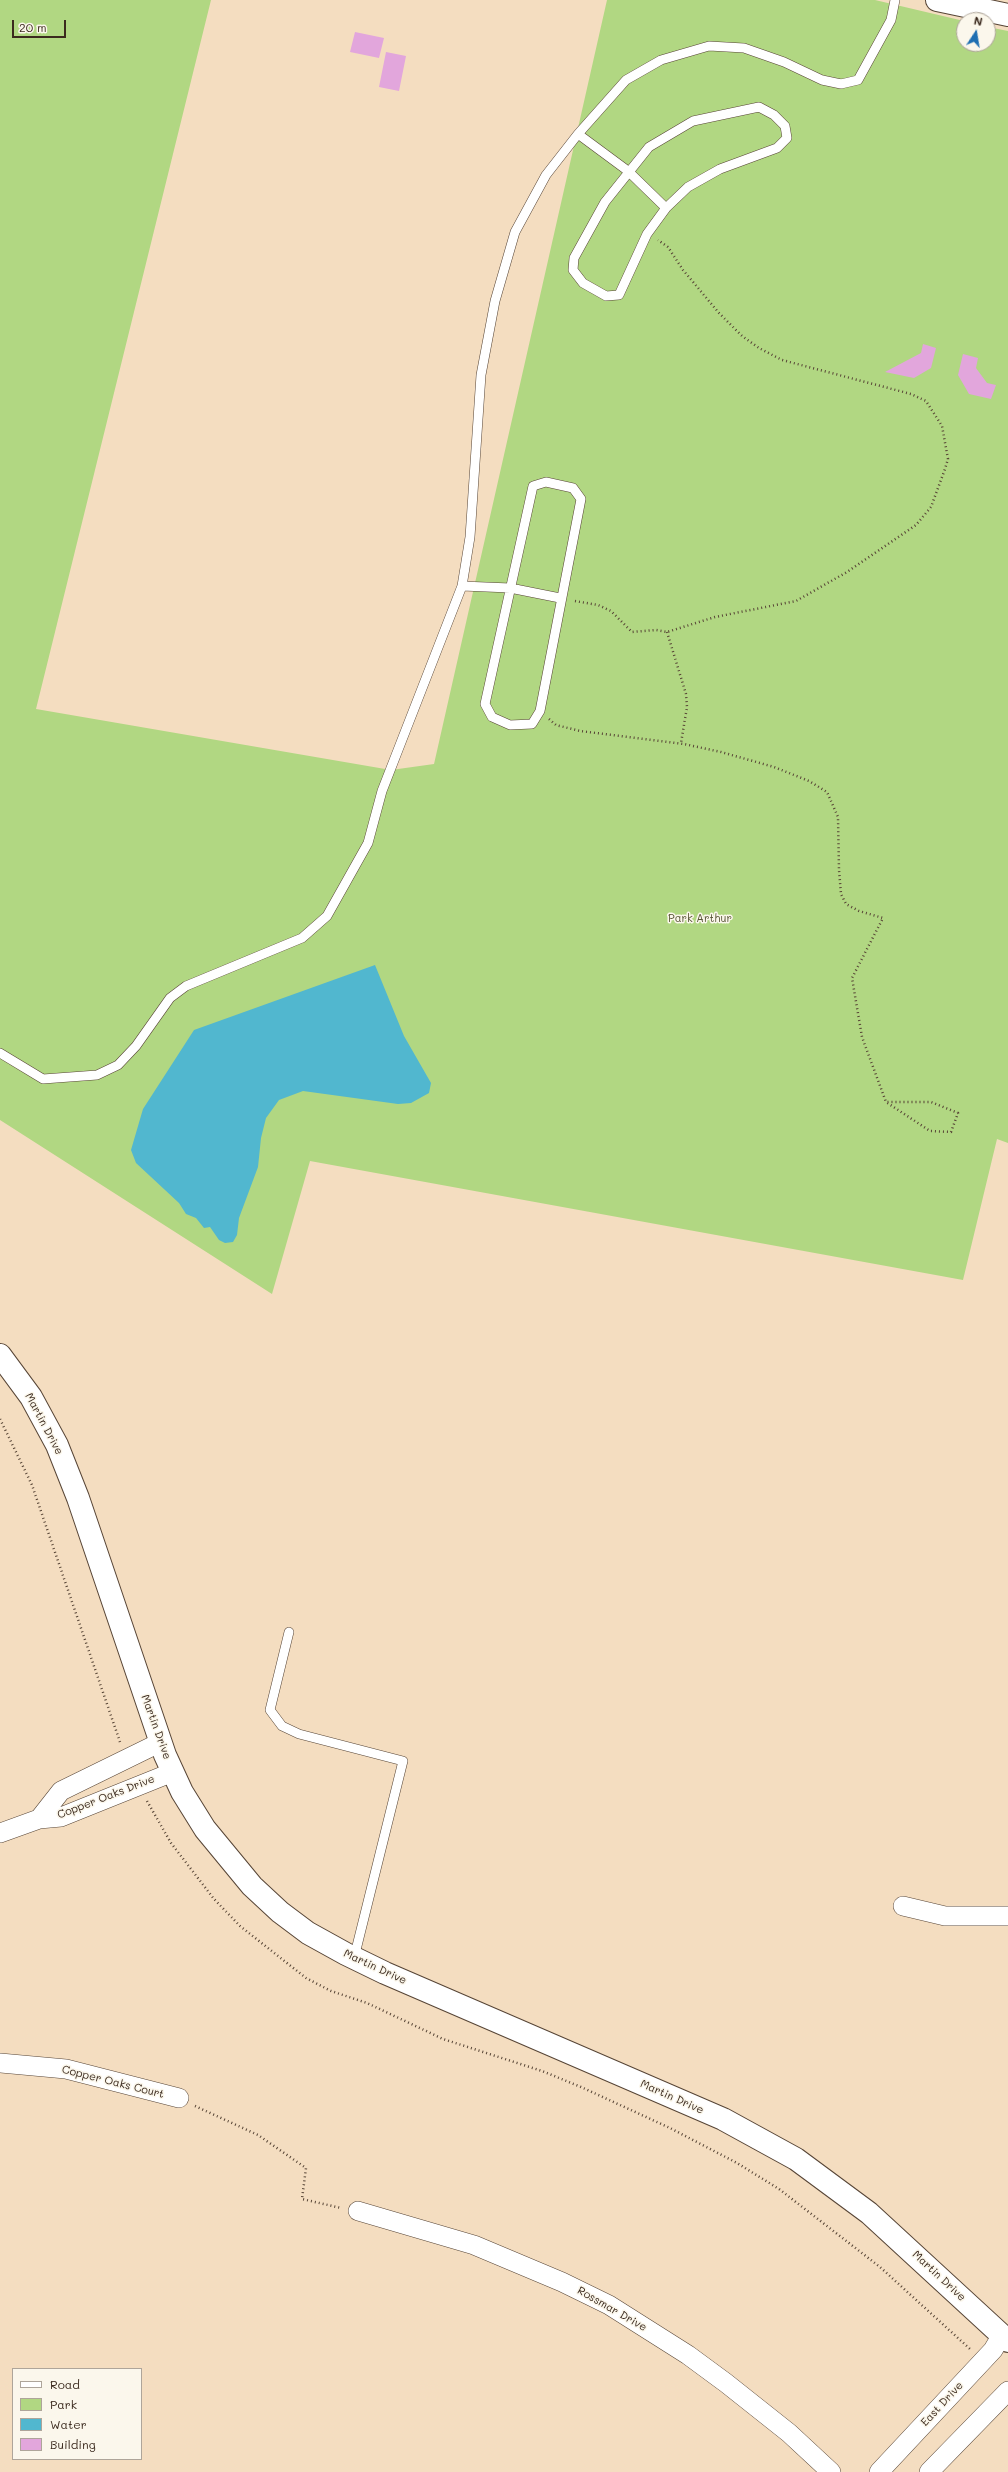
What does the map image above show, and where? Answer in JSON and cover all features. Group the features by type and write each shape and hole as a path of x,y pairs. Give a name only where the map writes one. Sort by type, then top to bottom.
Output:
{"street":[{"path":"937,0 1008,15"},
{"name":"Martin Drive","path":"0,1355 31,1397 57,1445 78,1498 160,1742 173,1772 205,1829 252,1886 280,1912 308,1933 354,1958 546,2043 638,2081 763,2140 796,2159 869,2213 1005,2338"},
{"name":"Copper Oaks Drive","path":"39,1819 61,1791 160,1742"},
{"name":"Copper Oaks Drive","path":"0,1833 39,1819 61,1816 173,1772"},
{"path":"903,1906 945,1916 1008,1916"},
{"name":"Copper Oaks Court","path":"0,2063 66,2069 179,2098"},
{"name":"Rossmar Drive","path":"358,2211 474,2245 562,2282 609,2305 688,2355 726,2383 789,2433 831,2472"},
{"name":"East Drive","path":"879,2472 1005,2338"},
{"path":"929,2472 1008,2390"}],"lane":[{"path":"0,1053 44,1079 97,1075 118,1065 127,1056 136,1046 170,998 186,986 302,938 327,916 368,843 382,791 462,586 470,537 481,375 494,301 516,232 546,174 578,134 626,80 661,60 710,46 744,48 784,62 822,80 841,84 858,80 872,58 891,20 895,0"},
{"path":"760,107 774,115 785,126 786,138 777,148 720,169 688,186 666,208 647,234 619,295 606,296 583,283 573,270 574,258 605,202 628,171 649,147 694,122 731,112 760,107"},
{"path":"578,134 628,171 666,208"},
{"path":"546,482 573,488 581,499 560,598 540,711 532,724 510,725 492,717 485,704 510,588 533,486 546,482"},
{"path":"462,586 510,588 560,598"},
{"path":"289,1632 270,1710 282,1726 299,1734 403,1761 354,1958"}],"path":[{"path":"560,598 598,605 611,611 632,632 656,630 667,632 714,617 792,602 847,572 906,532 925,515 938,493 948,459 942,426 926,401 911,394 782,360 759,348 742,336 718,313 683,270 668,247 647,234"},
{"path":"667,632 686,694 687,707 681,744"},
{"path":"540,711 556,725 580,731 681,744 774,767 802,778 827,792 838,817 838,870 841,894 846,904 859,911 883,918 852,978 862,1036 886,1102 930,1131 951,1132 958,1113 932,1102 886,1102"},
{"path":"0,1419 32,1485 120,1743"},
{"path":"143,1794 171,1843 214,1899 240,1926 306,1978 331,1991 367,2003 443,2039 542,2071 582,2087 670,2128 737,2163 779,2189 874,2262 973,2352"},
{"path":"179,2098 258,2135 306,2168 302,2199 322,2205 358,2211"}],"green space":[{"name":"Park Arthur","path":"0,0 211,0 36,709 391,770 434,764 607,0 875,0 956,19 956,52 996,52 996,29 1008,31 1008,1143 997,1139 963,1280 310,1161 272,1294 0,1120"}],"water":[{"path":"375,965 404,1036 431,1083 429,1093 411,1103 398,1104 303,1091 279,1100 266,1118 261,1138 258,1167 239,1218 237,1235 233,1242 225,1243 219,1240 210,1227 204,1228 196,1218 186,1214 179,1203 136,1163 131,1150 143,1109 194,1030"}],"building":[{"path":"355,32 384,38 379,58 350,52"},
{"path":"386,52 406,56 399,91 379,87"},
{"path":"923,344 936,348 931,368 914,378 885,372 921,353"},
{"path":"963,354 978,358 976,368 987,383 996,385 991,399 969,394 958,375"}]}
